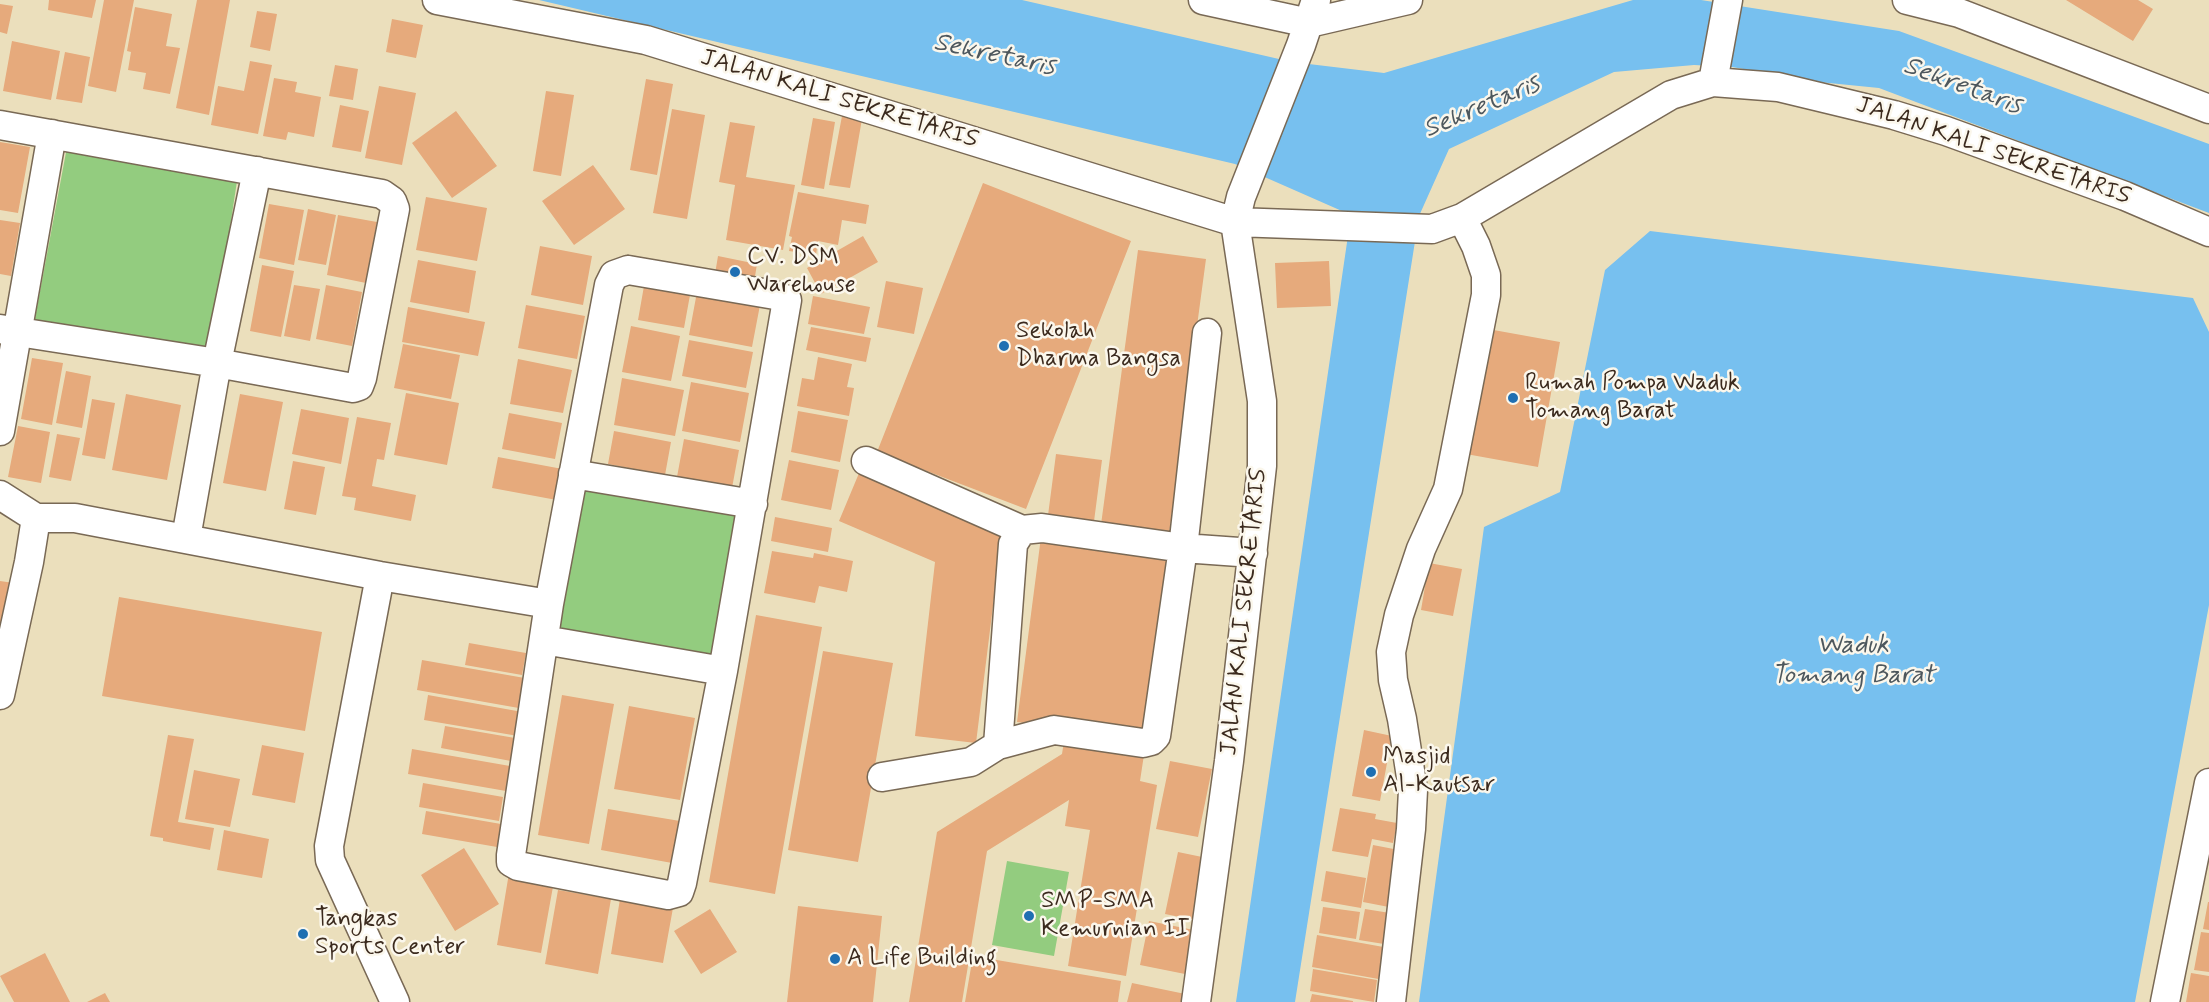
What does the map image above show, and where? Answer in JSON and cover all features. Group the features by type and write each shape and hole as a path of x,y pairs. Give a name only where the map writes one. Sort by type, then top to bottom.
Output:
{"street":[{"name":"JALAN KALI SEKRETARIS","path":"437,0 646,40 1238,210 1316,226 1432,230 1462,218 1671,95 1713,79 1778,87 1894,115 1946,131 2125,196 2209,232"},
{"path":"1203,0 1309,23 1408,0"},
{"path":"1713,79 1728,0"},
{"path":"1907,0 1959,13 2209,109"},
{"path":"1238,210 1309,23"},
{"path":"0,125 382,194 392,201 395,209 362,378 358,386 345,387 217,363 9,330"},
{"path":"0,431 9,330 52,134"},
{"path":"186,538 217,363 257,171"},
{"name":"JALAN KALI SEKRETARIS","path":"1196,1002 1229,761 1262,466 1262,401 1238,210"},
{"path":"1391,1002 1411,829 1413,790 1402,719 1393,680 1391,652 1399,615 1421,549 1448,489 1486,295 1486,275 1476,246 1462,218"},
{"path":"628,270 763,293 787,300 753,504 723,671 679,892 668,895 518,866 511,862 511,847 549,604 609,285 614,275 628,270"},
{"path":"882,777 970,762 998,745 1054,730 1143,743 1151,741 1156,736 1183,548 1207,333"},
{"path":"866,461 1022,530 1042,528 1183,548 1253,553"},
{"path":"573,474 753,504"},
{"path":"0,495 36,518 75,518 380,576 549,604"},
{"path":"0,696 29,562 36,518"},
{"path":"998,745 1013,544 1022,530"},
{"path":"380,576 329,846 330,860 397,1002"},
{"path":"544,640 723,671"},
{"path":"2165,1002 2209,783"}],"green space":[{"path":"67,147 237,181 210,360 33,329"},
{"path":"578,479 750,508 721,667 549,638"},
{"path":"1007,861 1069,872 1054,956 992,945"}],"water":[{"name":"Sekretaris","path":"539,0 1022,0 1292,62 1384,73 1633,0 1701,0 1899,31 2209,144 2209,213 1879,88 1819,82 1732,67 1694,65 1614,72 1449,149 1419,216 1295,1002 1236,1002 1351,215 1235,164"},
{"name":"Waduk Tomang Barat","path":"1650,231 2193,298 2209,332 2209,605 2135,1002 1419,1002 1484,527 1560,492 1605,270"}],"building":[{"path":"49,0 96,0 92,18 48,10"},
{"path":"104,0 134,0 116,92 88,86"},
{"path":"197,0 230,0 209,115 176,108"},
{"path":"2066,0 2138,0 2153,9 2133,41"},
{"path":"0,4 13,6 7,34 0,32"},
{"path":"135,7 172,14 166,46 180,48 170,94 143,89 146,73 128,70 131,52 127,51"},
{"path":"257,11 277,14 270,51 250,47"},
{"path":"392,19 423,25 416,58 386,52"},
{"path":"12,41 60,51 51,100 3,91"},
{"path":"65,52 90,57 82,103 56,99"},
{"path":"250,61 272,65 258,134 211,125 218,86 244,91"},
{"path":"335,65 358,69 353,100 329,96"},
{"path":"274,78 297,82 295,92 321,97 314,137 288,132 286,140 263,136"},
{"path":"646,79 673,84 657,175 630,170"},
{"path":"379,86 416,93 402,165 365,158"},
{"path":"546,91 574,95 561,176 533,171"},
{"path":"340,105 369,111 361,152 332,147"},
{"path":"672,109 705,115 687,219 653,213"},
{"path":"456,111 497,166 452,198 412,143"},
{"path":"842,116 862,119 850,188 829,185"},
{"path":"813,118 835,122 824,189 801,185"},
{"path":"730,122 755,126 746,177 795,185 783,250 726,240 735,185 719,182"},
{"path":"0,142 30,147 18,213 0,210"},
{"path":"593,165 625,209 574,245 542,201"},
{"name":"Sekolah Dharma Bangsa","path":"983,183 1131,241 1026,509 877,452"},
{"path":"798,192 869,205 866,224 842,220 838,245 818,241 816,255 789,251 792,237 789,236"},
{"path":"426,197 487,208 477,261 416,250"},
{"path":"269,204 304,210 294,265 259,258"},
{"path":"308,209 336,215 326,265 298,260"},
{"path":"338,215 377,222 366,283 327,275"},
{"path":"0,220 20,223 11,276 0,274"},
{"path":"863,236 878,262 821,294 807,268"},
{"path":"540,246 592,256 583,305 531,295"},
{"path":"1138,250 1206,259 1168,542 1100,532"},
{"name":"CV. DSM Warehouse","path":"718,256 757,264 753,289 714,280"},
{"path":"418,260 476,271 469,313 410,302"},
{"path":"1329,261 1331,306 1277,308 1275,263"},
{"path":"262,265 294,271 281,337 250,331"},
{"path":"886,281 923,288 914,334 877,327"},
{"path":"294,285 320,289 310,341 284,336"},
{"path":"326,285 362,292 352,346 316,339"},
{"path":"644,286 690,295 684,328 638,320"},
{"path":"697,292 760,305 752,347 689,335"},
{"path":"813,296 870,307 864,334 808,324"},
{"path":"526,305 585,316 577,359 518,348"},
{"path":"408,307 485,322 478,356 402,342"},
{"path":"631,326 680,336 671,381 622,372"},
{"path":"811,327 871,338 866,362 806,350"},
{"name":"Rumah Pompa Waduk Tomang Barat","path":"1488,329 1560,342 1538,467 1466,454"},
{"path":"689,340 753,352 746,388 682,376"},
{"path":"403,344 460,355 451,399 394,388"},
{"path":"818,357 852,364 847,387 854,388 849,416 797,406 802,378 814,380"},
{"path":"32,358 63,363 52,425 21,419"},
{"path":"518,359 572,370 563,413 510,404"},
{"path":"66,371 91,376 82,428 56,423"},
{"path":"622,378 684,390 675,436 614,425"},
{"path":"691,382 749,393 740,442 682,431"},
{"path":"406,393 459,403 447,465 394,455"},
{"path":"126,394 181,405 167,480 112,470"},
{"path":"240,394 283,402 266,491 223,483"},
{"path":"92,399 115,403 105,459 82,455"},
{"path":"301,409 349,418 341,464 292,454"},
{"path":"798,411 848,420 840,462 791,452"},
{"path":"509,413 562,423 555,459 502,449"},
{"path":"357,417 391,423 384,460 377,459 372,486 416,495 411,521 354,510 356,498 342,496"},
{"path":"18,426 50,432 41,483 8,477"},
{"path":"614,431 671,442 665,475 608,464"},
{"path":"57,434 80,438 71,481 49,477"},
{"path":"684,439 739,450 732,488 677,477"},
{"path":"1056,454 1102,460 1093,529 1047,523"},
{"path":"498,457 568,470 562,501 492,488"},
{"path":"789,460 839,470 831,510 781,500"},
{"path":"293,461 325,467 316,515 284,509"},
{"path":"862,466 1003,525 976,743 915,736 935,562 839,521"},
{"path":"775,517 832,528 828,552 771,541"},
{"path":"1041,537 1175,556 1150,739 1017,722"},
{"path":"772,551 813,558 814,553 853,561 847,592 819,586 815,603 764,593"},
{"path":"1429,563 1462,569 1453,616 1421,610"},
{"path":"0,581 14,583 0,639"},
{"path":"119,597 322,632 305,731 102,696"},
{"path":"756,615 822,627 775,894 709,882"},
{"path":"469,643 526,653 522,675 465,665"},
{"path":"823,651 893,663 858,862 788,850"},
{"path":"422,660 536,680 530,710 417,690"},
{"path":"428,695 528,713 524,737 424,720"},
{"path":"562,695 614,704 589,844 538,835"},
{"path":"629,706 695,718 680,800 614,789"},
{"path":"445,726 515,738 511,761 441,748"},
{"name":"Masjid Al-Kautsar","path":"1364,730 1392,736 1380,801 1352,796"},
{"path":"168,735 194,739 178,822 214,828 210,850 163,841 163,838 150,836"},
{"path":"1065,735 1145,748 1140,781 1157,785 1126,976 1068,966 1090,830 1065,826 1069,800 987,851 962,1002 909,1002 937,832 1062,754"},
{"path":"262,745 304,753 295,803 252,795"},
{"path":"412,749 510,766 506,791 408,774"},
{"path":"1170,761 1212,769 1198,837 1156,829"},
{"path":"194,770 240,779 230,827 185,819"},
{"path":"423,783 503,797 499,821 419,807"},
{"path":"1340,808 1376,814 1375,819 1397,823 1393,843 1372,839 1368,857 1332,851"},
{"path":"608,809 680,821 672,863 601,850"},
{"path":"426,811 501,824 497,847 422,834"},
{"path":"224,830 269,839 262,878 217,870"},
{"path":"1373,845 1404,851 1394,908 1363,902"},
{"path":"464,848 499,904 455,931 421,875"},
{"path":"1178,852 1207,858 1195,920 1165,914"},
{"path":"1326,871 1366,878 1361,908 1321,901"},
{"path":"509,873 554,881 541,953 497,945"},
{"path":"558,890 611,899 598,974 545,964"},
{"path":"620,899 673,908 663,963 611,954"},
{"path":"2209,902 2209,930 2203,929"},
{"name":"A Life Building","path":"798,906 882,916 873,1002 787,1002"},
{"path":"1323,907 1360,912 1356,939 1319,933"},
{"path":"710,909 737,952 701,974 674,931"},
{"path":"1365,909 1390,913 1384,944 1359,940"},
{"path":"1149,921 1199,931 1190,975 1140,965"},
{"path":"2201,932 2209,933 2209,972 2194,970"},
{"path":"1317,935 1389,948 1384,980 1312,967"},
{"path":"45,953 70,1002 14,1002 0,976"},
{"path":"973,956 1121,981 1118,1002 965,1002"},
{"path":"1313,969 1377,980 1374,1002 1310,991"},
{"path":"2191,973 2209,976 2209,1002 2186,1002"},
{"path":"1132,983 1195,996 1194,1002 1127,1002"},
{"path":"105,993 110,1002 87,1002"},
{"path":"1312,994 1353,1001 1353,1002 1310,1002"}],"place":[{"name":"CV. DSM Warehouse","path":"735,272"},
{"name":"Sekolah Dharma Bangsa","path":"1004,346"},
{"name":"Rumah Pompa Waduk Tomang Barat","path":"1513,398"},
{"name":"Masjid Al-Kautsar","path":"1371,772"},
{"name":"SMP-SMA Kemurnian II","path":"1029,916"},
{"name":"Tangkas Sports Center","path":"303,934"},
{"name":"A Life Building","path":"835,959"}]}
